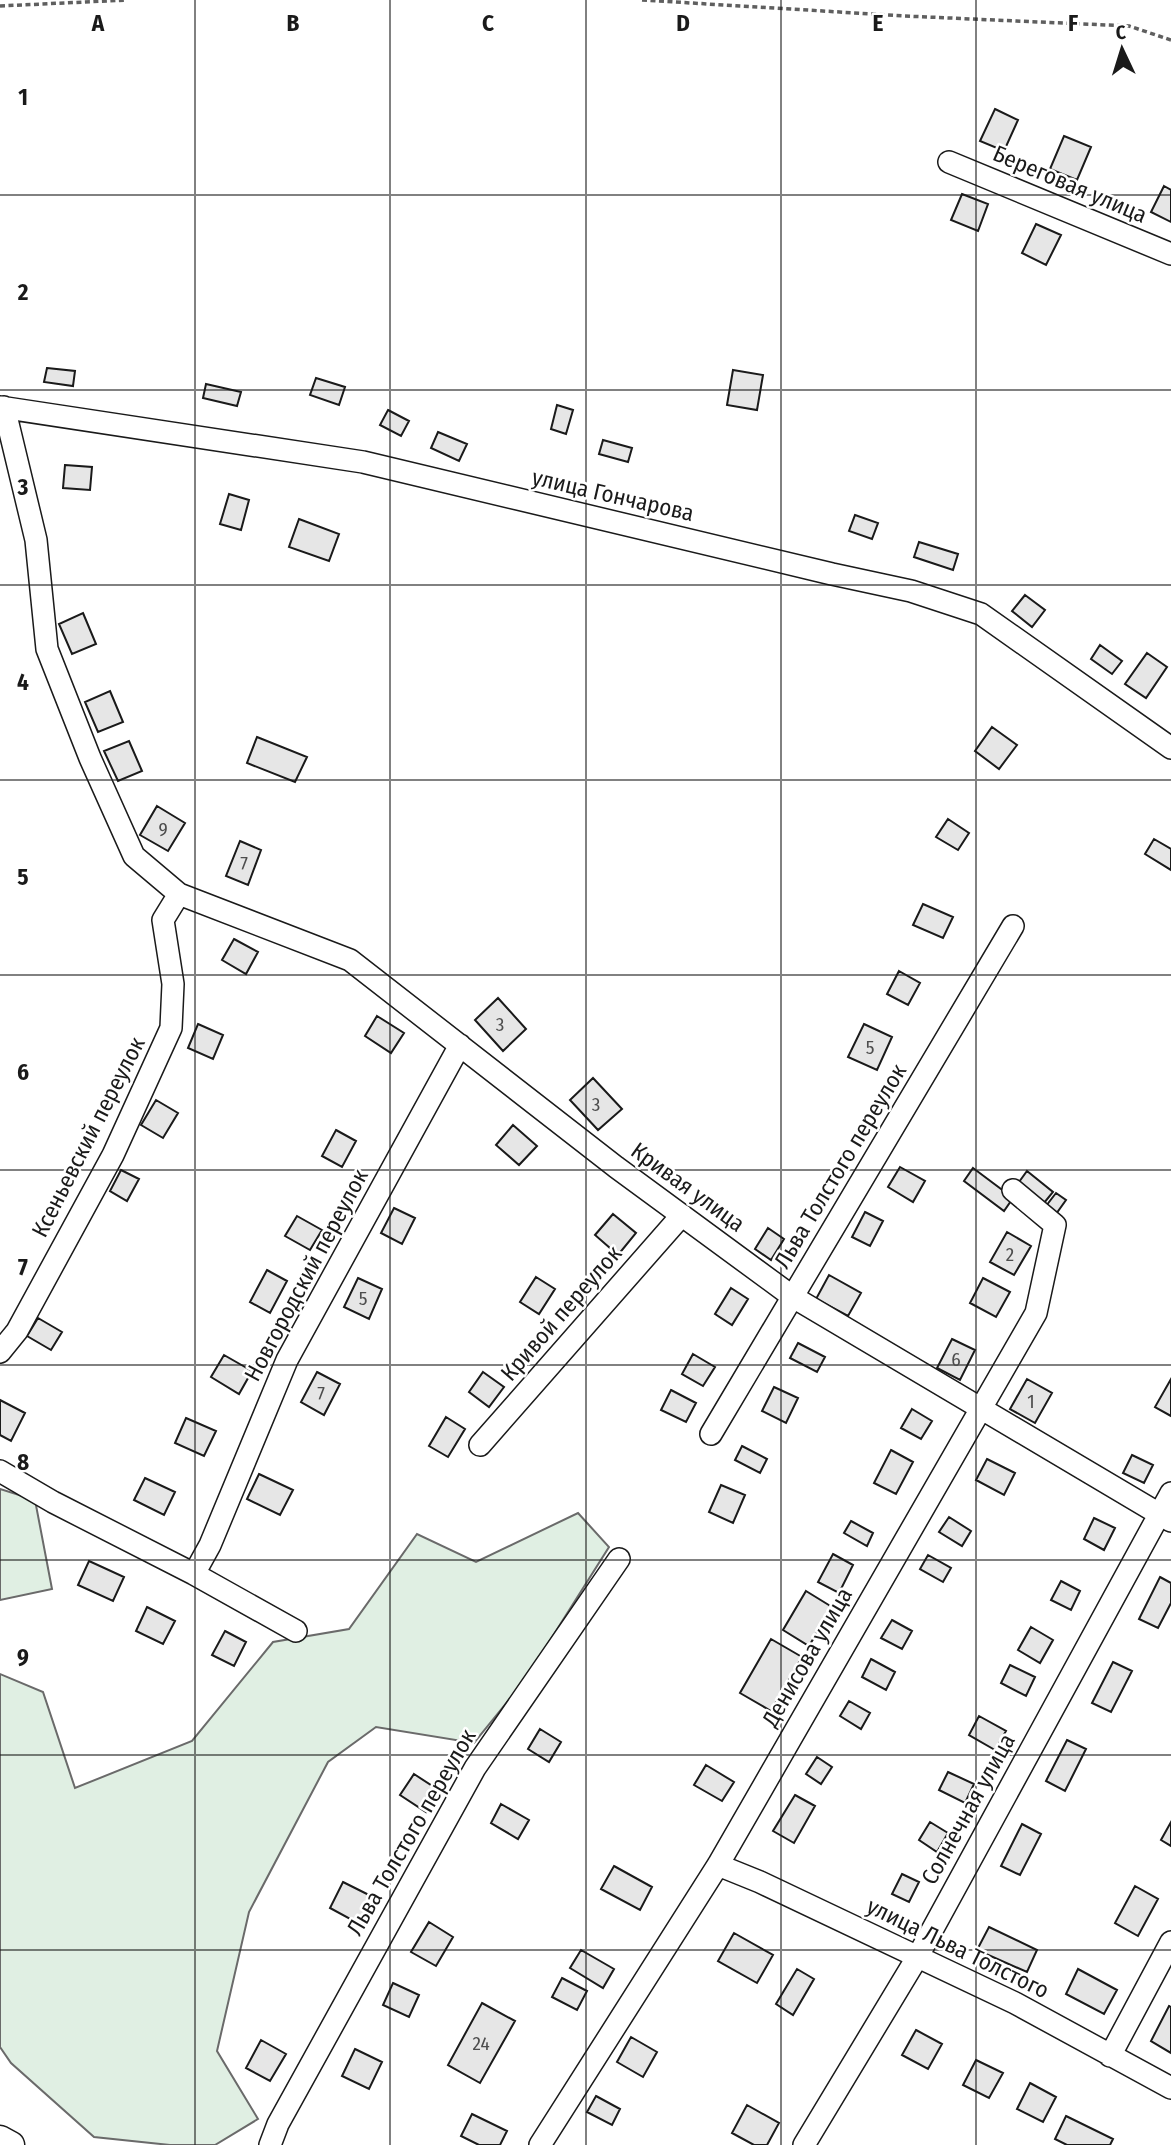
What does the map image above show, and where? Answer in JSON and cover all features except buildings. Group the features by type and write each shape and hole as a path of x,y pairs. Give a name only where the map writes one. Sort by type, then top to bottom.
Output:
{"main road":[{"path":"0,2139 11,2145"}],"street":[{"name":"Береговая улица","path":"949,162 1171,254"},
{"name":"улица Гончарова","path":"2,407 363,462 911,591 981,614 1171,748"},
{"name":"Кривая улица","path":"2,407 36,540 47,649 90,758 134,856 179,894 350,960 793,1297 1165,1517"},
{"name":"Ксеньевский переулок","path":"0,1352 17,1331 113,1155 171,1028 173,984 163,920 179,894"},
{"name":"Льва Толстого переулок","path":"712,1434 1013,926"},
{"name":"Новгородский переулок","path":"194,1574 210,1545 287,1360 460,1045"},
{"name":"Денисова улица","path":"540,2145 718,1865 1036,1313 1055,1226 1013,1190"},
{"name":"Кривой переулок","path":"480,1445 682,1215"},
{"path":"0,1471 53,1503 194,1574 296,1631"},
{"name":"Солнечная улица","path":"804,2145 918,1956 1165,1517 1171,1493"},
{"name":"Льва Толстого переулок","path":"270,2145 278,2124 475,1768 619,1559"},
{"name":"улица Льва Толстого","path":"718,1865 761,1882 1015,2003 1171,2088"},
{"path":"1110,2056 1171,1942"}],"path":[{"path":"0,6 127,0"},
{"path":"642,0 1129,26 1171,40"}],"green space":[{"path":"0,1489 35,1500 52,1589 0,1600"},
{"path":"578,1513 609,1547 525,1680 474,1743 376,1727 328,1762 249,1912 217,2051 258,2119 215,2145 170,2145 94,2137 11,2063 0,2047 0,1674 43,1692 75,1788 192,1741 273,1642 349,1629 417,1534 476,1562"}]}
